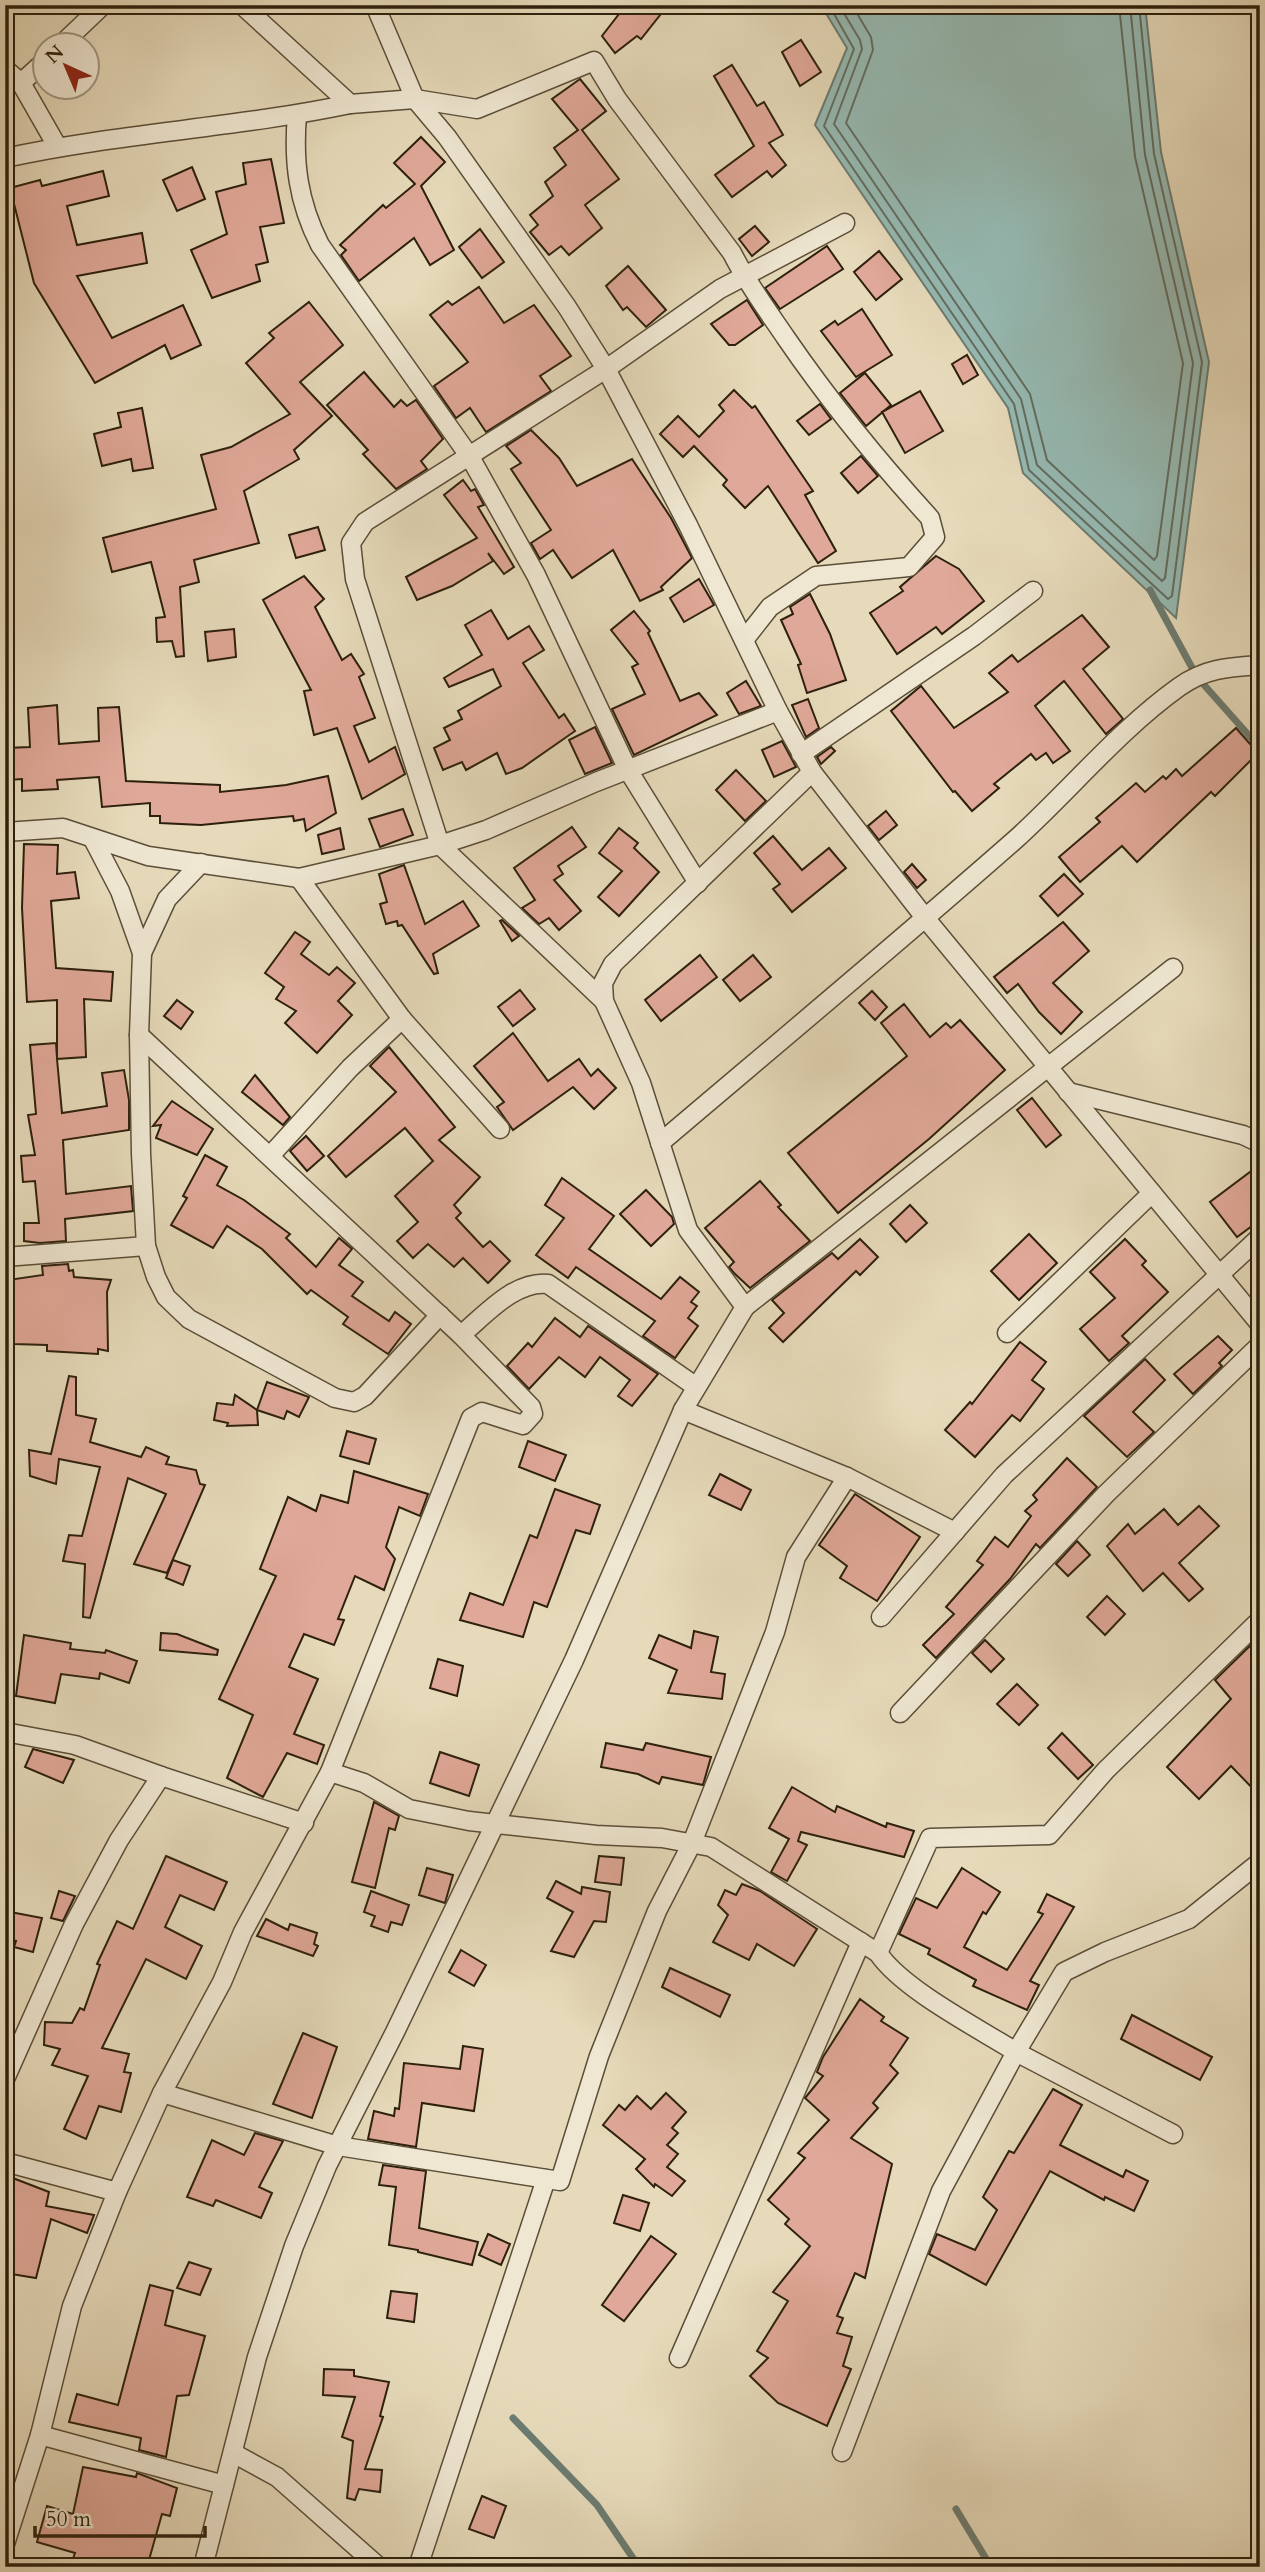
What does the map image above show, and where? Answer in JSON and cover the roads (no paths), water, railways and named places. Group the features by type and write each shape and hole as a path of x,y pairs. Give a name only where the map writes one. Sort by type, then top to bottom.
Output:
{"street":[{"path":"75,32 103,5"},
{"path":"242,5 351,104"},
{"path":"375,5 415,99 447,137 567,307 606,369 688,525 778,711 812,772 926,919 1260,1324"},
{"path":"5,158 57,146 296,116 351,104 415,99 477,109 594,61 617,99 732,253 744,276 813,377 875,457 930,518 935,537 909,567 816,576 769,607 744,640"},
{"path":"5,69 21,83 57,146"},
{"path":"21,83 32,73"},
{"path":"296,116 294,152 306,217 320,244 470,457 536,575 628,770 698,883"},
{"path":"604,1001 440,845 355,579 351,543 365,522 606,369 744,276 845,223"},
{"path":"801,754 974,636 1033,591"},
{"path":"660,1143 926,919 1022,833 1144,715 1181,685 1217,667 1260,665"},
{"path":"5,832 63,828 148,856 299,878 440,845 485,830 778,711"},
{"path":"745,1307 688,1230 641,1083 604,1001 603,983 613,964 812,772"},
{"path":"93,839 120,891 142,953 139,1035 146,1246 166,1297 189,1319 335,1398 354,1402 365,1396 440,1315"},
{"path":"142,953 167,900 201,863"},
{"path":"299,878 402,1019 500,1129"},
{"path":"203,2567 257,2357 294,2246 338,2146 574,1660 695,1386 745,1307 1173,968"},
{"path":"270,1156 349,1068 402,1019"},
{"path":"5,2544 40,2435 72,2306 117,2192 162,2093 222,1982 243,1932 330,1772 471,1418 482,1412 523,1424 533,1414 531,1407 461,1335 139,1035"},
{"path":"1068,1091 1213,1127 1260,1143"},
{"path":"1007,1333 1152,1193"},
{"path":"881,1617 1004,1475 1260,1237"},
{"path":"5,1257 146,1246"},
{"path":"461,1335 514,1292 533,1282 548,1284 695,1386"},
{"path":"901,1713 1106,1494 1260,1345"},
{"path":"683,1409 847,1477 955,1532"},
{"path":"162,2093 338,2146 560,2181 599,2056 631,1971 692,1843 775,1632 796,1557 847,1477"},
{"path":"877,1953 930,1838 1049,1835 1106,1770 1260,1620"},
{"path":"5,1732 75,1745 304,1823"},
{"path":"330,1772 364,1783 409,1808 495,1826 539,1826 596,1835 662,1838 710,1847 756,1873 861,1942 919,1990 1016,2052 1172,2134"},
{"path":"5,2079 74,1924 119,1840 161,1776"},
{"path":"842,2452 941,2191 1016,2052 1063,1972 1105,1952 1189,1919 1260,1862"},
{"path":"679,2358 861,1942"},
{"path":"5,2162 117,2192"},
{"path":"418,2567 546,2179"},
{"path":"40,2435 224,2485"},
{"path":"233,2453 277,2477 379,2567"}],"water":[{"path":"821,5 1145,5 1161,152 1209,362 1176,618 1023,473 1008,408 815,125 847,48"}],"waterway":[{"path":"1150,590 1197,677 1260,748"},
{"path":"513,2418 597,2505 639,2567"},
{"path":"956,2509 991,2567"}]}
